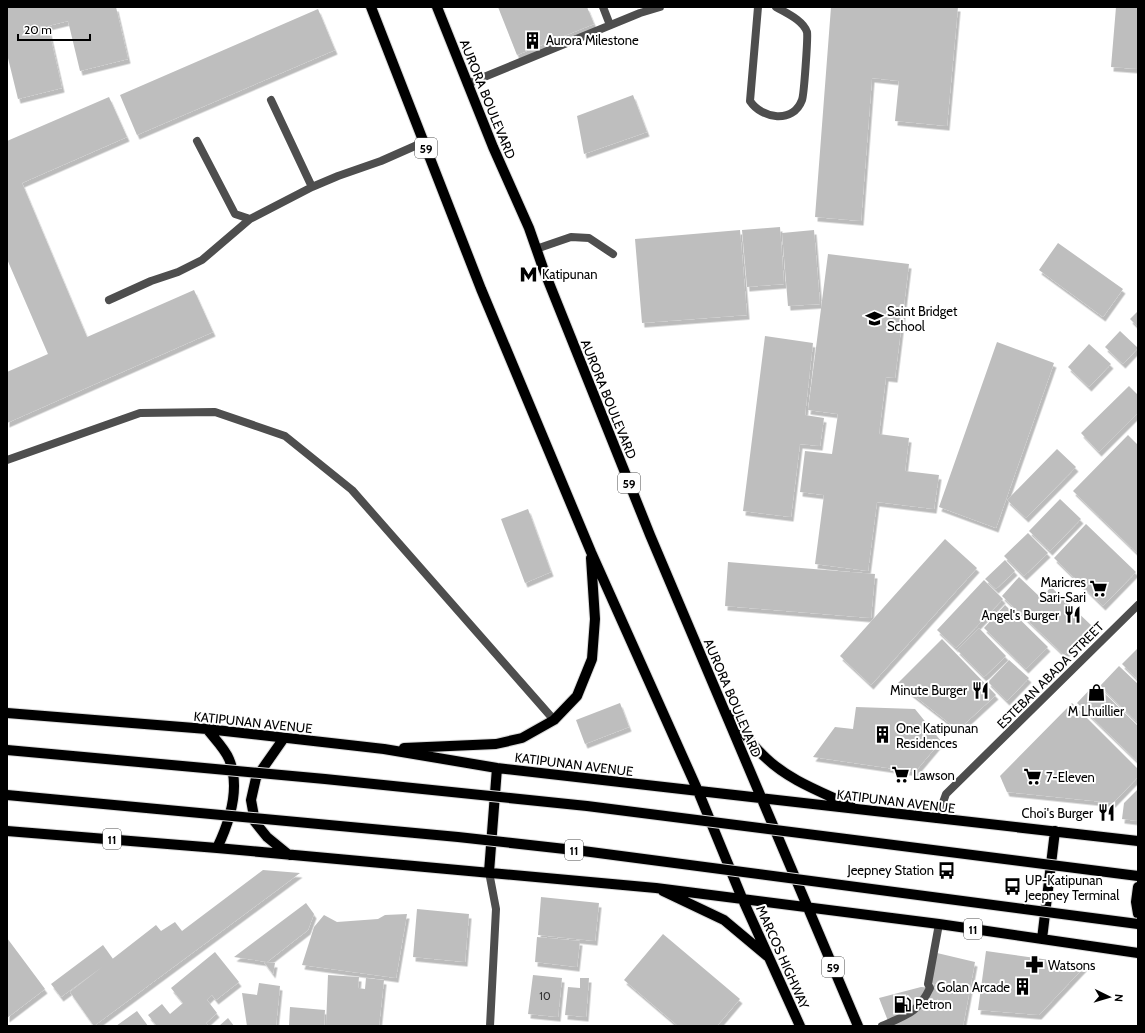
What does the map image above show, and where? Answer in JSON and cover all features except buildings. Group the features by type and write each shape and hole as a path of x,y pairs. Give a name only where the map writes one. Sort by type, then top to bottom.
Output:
{"main road":[{"name":"59","path":"371,7 481,289 591,552 698,791 742,898"},
{"name":"AURORA BOULEVARD","path":"437,7 493,147 529,228 650,535 762,799"},
{"path":"384,749 496,744 522,738 554,720 577,696 592,659 595,619 591,552"},
{"path":"719,697 748,739 771,762 802,783 861,810"},
{"name":"KATIPUNAN AVENUE","path":"7,713 207,729 384,749 498,768 1138,841"},
{"path":"207,729 229,758 233,776 234,795 231,813 217,848"},
{"path":"284,738 256,778 251,800 255,822 267,837 290,855"},
{"path":"7,750 325,779 580,805 1138,876"},
{"path":"489,872 498,768"},
{"name":"11","path":"7,795 458,837 584,851 1138,924"},
{"name":"59","path":"762,799 858,1026"},
{"name":"11","path":"7,831 217,848 656,888 939,924 1138,953"},
{"path":"1042,939 1055,831"},
{"path":"1138,887 1136,902 1138,914"},
{"path":"656,888 724,920 770,958"},
{"name":"MARCOS HIGHWAY","path":"742,898 800,1026"}],"street":[{"path":"603,7 610,25"},
{"path":"467,84 610,25 638,10 660,7"},
{"path":"758,7 750,101 761,113 777,117 793,112 803,99 807,32 801,22 776,7"},
{"path":"271,100 312,187"},
{"path":"197,141 235,214 250,219"},
{"path":"109,300 151,281 178,272 202,260 250,219 312,187 381,161 424,142"},
{"path":"536,249 572,237 589,238 613,254"},
{"path":"7,460 140,413 215,412 285,436 352,490 554,720"},
{"name":"ESTEBAN ABADA STREET","path":"937,819 946,794 1138,605"},
{"path":"489,872 496,909 490,1026"},
{"path":"882,1026 909,1014 922,1003 930,988 928,984 939,924"}],"place":[{"name":"Aurora Milestone","path":"533,40"},
{"name":"Katipunan","path":"529,274"},
{"name":"Saint Bridget School","path":"874,318"},
{"name":"Maricres Sari-Sari","path":"1099,589"},
{"name":"Angel's Burger","path":"1072,615"},
{"name":"Minute Burger","path":"980,690"},
{"name":"M Lhuillier","path":"1096,692"},
{"name":"One Katipunan Residences","path":"883,735"},
{"name":"Lawson","path":"900,775"},
{"name":"7-Eleven","path":"1033,777"},
{"name":"Choi's Burger","path":"1106,813"},
{"name":"Jeepney Station","path":"947,870"},
{"name":"UP-Katipunan Jeepney Terminal","path":"1012,887"},
{"name":"Watsons","path":"1035,965"},
{"name":"Golan Arcade","path":"1023,987"},
{"name":"Petron","path":"902,1004"}]}
